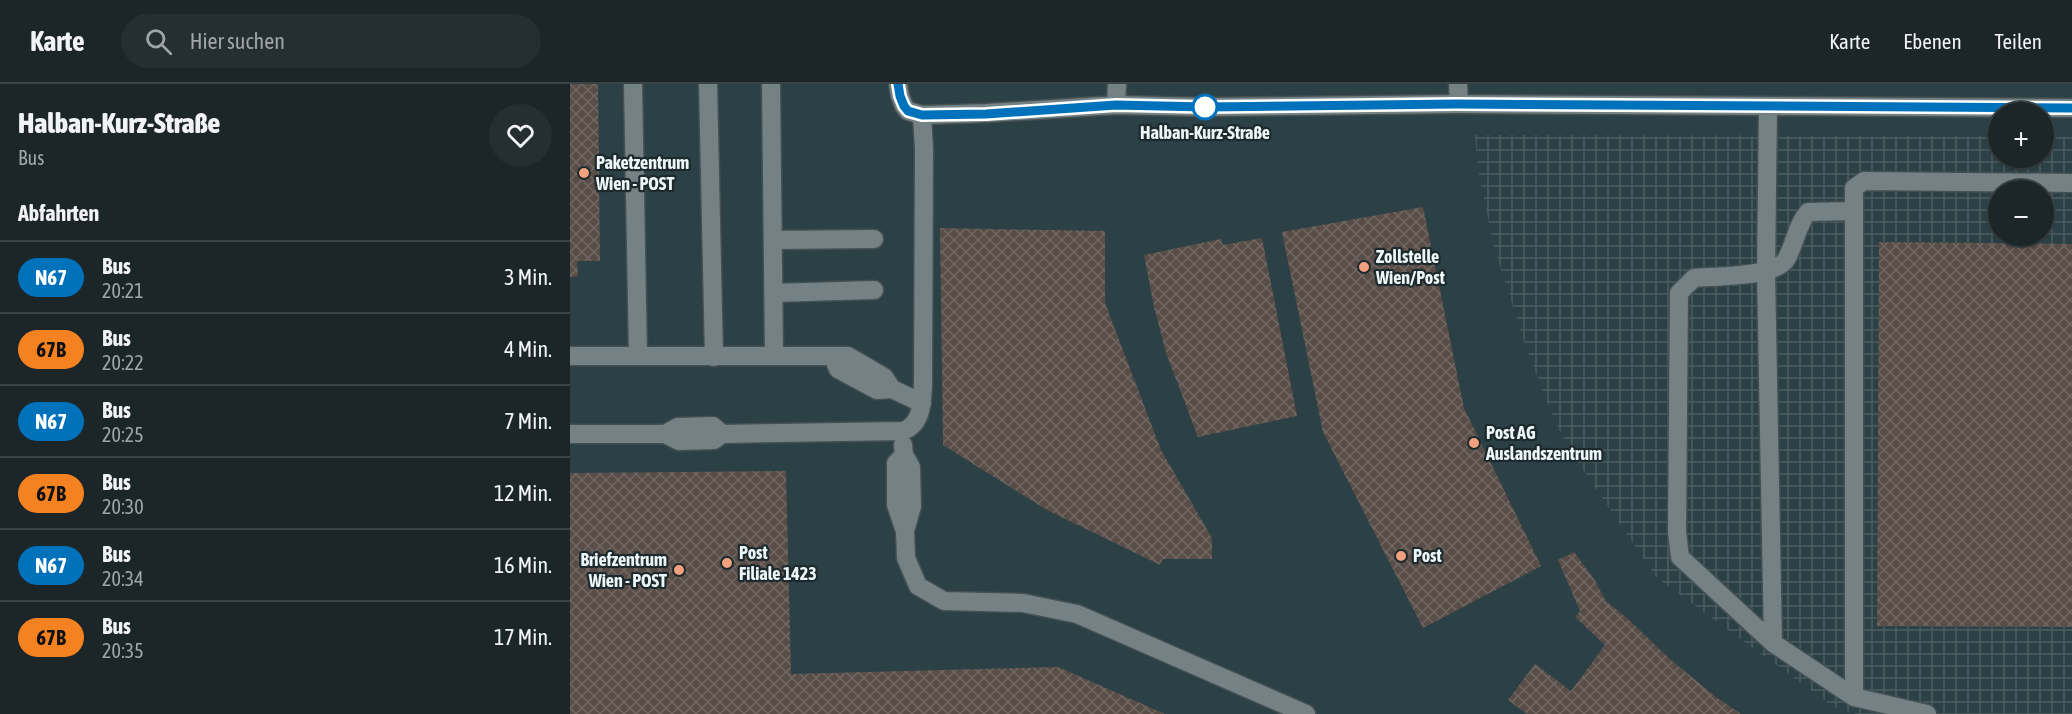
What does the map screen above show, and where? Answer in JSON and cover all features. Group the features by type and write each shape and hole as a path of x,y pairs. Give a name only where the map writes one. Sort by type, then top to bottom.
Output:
{"street":[{"path":"633,84 638,356"},
{"path":"708,84 714,357"},
{"path":"771,84 774,355"},
{"path":"898,84 904,106 908,111 922,115 986,114 1116,105 1205,107 1459,104 2072,108"},
{"path":"1116,105 1117,84"},
{"path":"1458,84 1459,104"},
{"path":"1768,106 1766,272 1773,643"},
{"path":"570,434 665,434 680,441 714,440 722,434 903,431 910,429 916,423 922,403 924,149 922,115"},
{"path":"1854,697 1854,188 1864,181 2072,183"},
{"path":"1854,211 1808,212 1800,221 1786,262 1766,272 1694,278 1679,293 1677,532 1680,557 1773,643 1854,697 1927,714"},
{"path":"773,240 874,239"},
{"path":"773,293 874,290"},
{"path":"570,356 848,356 884,376 892,388 922,403"},
{"path":"903,431 904,455 896,463 896,505 905,531 906,558 918,586 944,602 1023,603 1077,614 1306,714"}],"shaded area":[{"path":"570,84 2072,84 2072,714 570,714"},
{"path":"1475,135 1988,136 1988,168 2054,168 2054,136 2072,137 2072,714 1856,714 1834,707 1657,578 1570,451 1553,417 1526,347 1494,247 1479,175"}],"building":[{"name":"Paketzentrum Wien - POST","path":"570,84 598,84 600,261 577,261 578,276 570,277"},
{"path":"1423,207 1464,408 1541,566 1423,628 1323,432 1282,232"},
{"path":"940,228 1105,231 1105,303 1161,450 1212,538 1212,559 1163,559 1160,565 1047,510 943,445"},
{"path":"1262,238 1297,416 1198,437 1166,353 1144,255 1221,239 1223,245"},
{"path":"1879,242 1988,243 1988,246 2072,244 2072,627 1877,626"},
{"name":"Briefzentrum Wien - POST","path":"786,471 791,674 1058,667 1165,714 570,714 570,473"},
{"path":"1574,552 1594,579 1606,601 1671,660 1716,697 1741,714 1527,714 1508,700 1535,664 1571,691 1605,645 1575,617 1580,611 1558,560"}],"bus line":[{"name":"N67","path":"898,84 904,106 908,111 922,115 986,114 1116,105 1205,107 1456,104 2072,108"}],"place":[{"name":"Halban-Kurz-Straße","path":"1205,107"},
{"name":"Paketzentrum Wien - POST","path":"584,173"},
{"name":"Zollstelle Wien/Post","path":"1364,267"},
{"name":"Post AG Auslandszentrum","path":"1474,443"},
{"name":"Post","path":"1401,556"},
{"name":"Post Filiale 1423","path":"727,563"},
{"name":"Briefzentrum Wien - POST","path":"679,570"}]}
